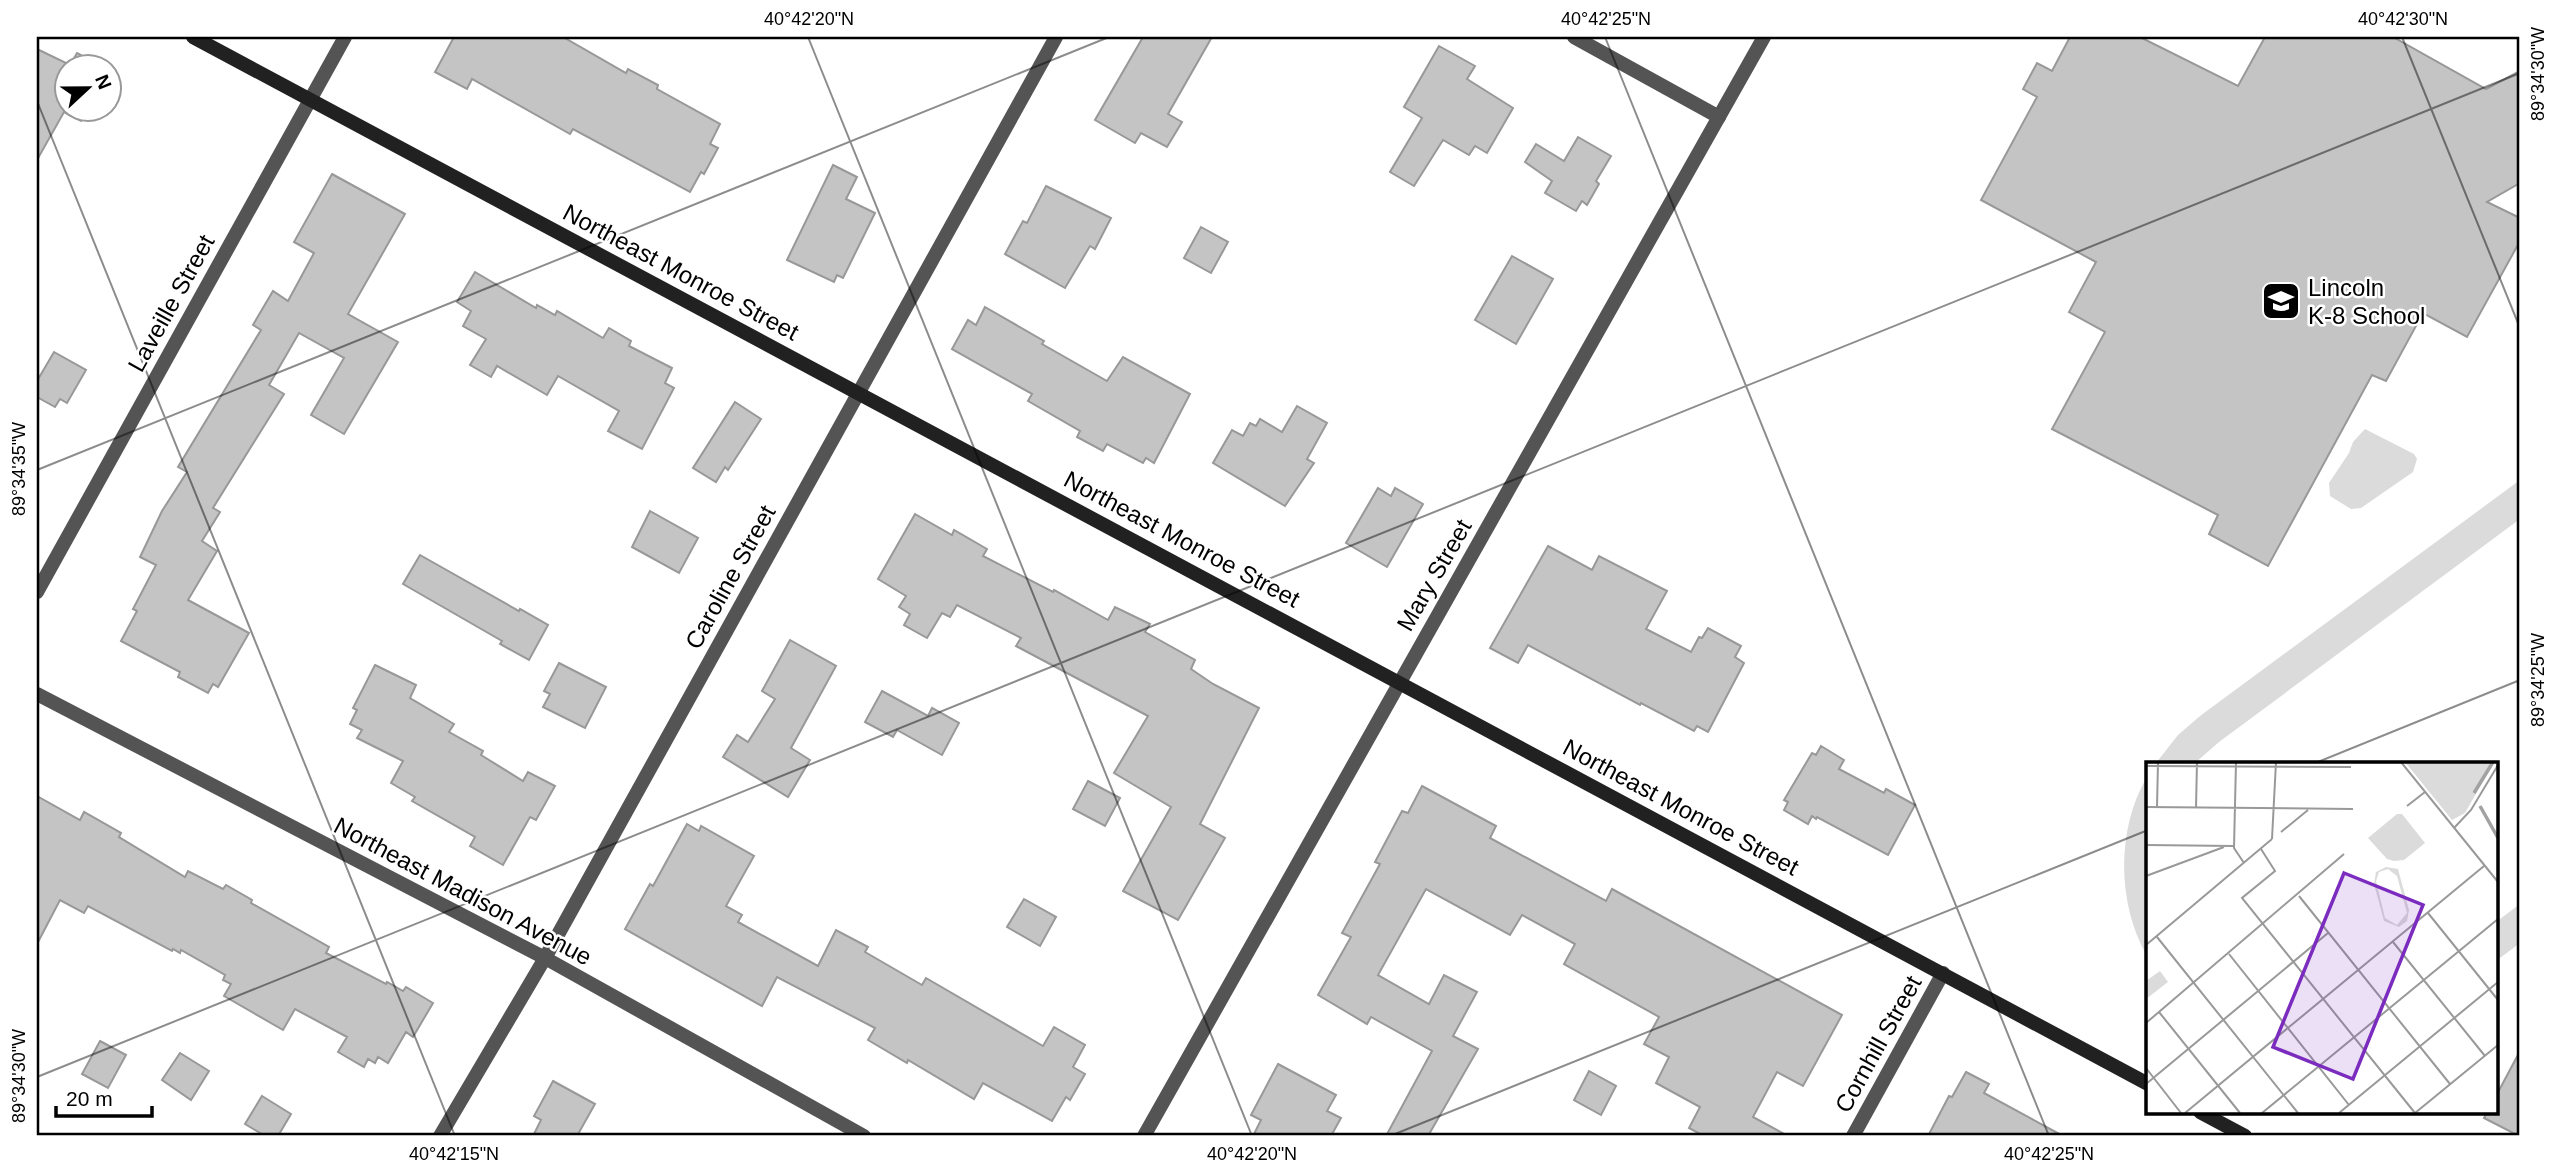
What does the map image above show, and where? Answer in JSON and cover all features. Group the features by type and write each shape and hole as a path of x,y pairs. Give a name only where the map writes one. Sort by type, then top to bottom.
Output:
{"street":[{"name":"Northeast Monroe Street","path":"193,37 2146,1083"},
{"name":"Laveille Street","path":"37,592 345,37"},
{"name":"Caroline Street","path":"440,1136 545,958 1056,37"},
{"path":"1574,37 1718,117"},
{"name":"Mary Street","path":"1144,1136 1764,37"},
{"name":"Northeast Madison Avenue","path":"37,694 545,958 864,1136"},
{"name":"Cornhill Street","path":"1853,1136 1943,974"},
{"path":"2204,1114 2245,1136"}],"shaded area":[{"path":"2365,429 2414,454 2417,459 2413,472 2361,508 2351,509 2330,496 2329,483 2349,453 2353,442"},
{"path":"2520,480 2520,519 2219,742 2196,762 2157,762 2178,735"},
{"path":"2146,779 2146,954 2130,913 2124,866 2125,843 2137,797"},
{"path":"2520,904 2520,943 2498,960 2498,920"}],"building":[{"path":"454,37 563,37 626,73 628,69 658,85 657,89 720,124 710,144 718,148 704,174 701,172 690,192 573,129 570,134 472,79 467,89 435,72"},
{"path":"1143,37 1212,37 1168,114 1182,122 1167,147 1141,133 1135,143 1095,120"},
{"name":"Lincoln K-8 School","path":"2070,37 2140,37 2238,86 2265,37 2393,37 2486,89 2520,71 2520,183 2487,202 2520,218 2520,241 2467,337 2423,313 2386,381 2372,375 2268,566 2209,534 2218,515 2052,429 2105,332 2069,312 2096,262 1981,200 2037,97 2023,89 2037,63 2052,71"},
{"path":"1439,46 1475,66 1467,79 1513,108 1487,153 1475,146 1469,155 1443,140 1414,186 1390,172 1422,118 1404,107"},
{"path":"37,49 52,56 52,122 58,122 37,160"},
{"path":"1578,137 1611,156 1596,181 1599,184 1587,205 1582,201 1576,211 1545,193 1552,181 1525,162 1536,144 1564,161"},
{"path":"833,165 857,177 846,199 875,213 843,278 837,275 834,282 787,260"},
{"path":"332,174 405,214 348,314 398,342 344,434 311,415 344,358 299,333 269,385 284,394 213,508 220,512 202,541 217,551 188,600 249,633 218,687 213,684 208,693 178,677 180,672 121,641 137,611 133,609 156,565 140,557 162,511 187,472 178,467 261,330 253,325 257,318 273,291 288,301 314,253 294,242"},
{"path":"1046,186 1111,218 1095,249 1090,246 1065,288 1005,254 1023,221 1027,223"},
{"path":"1201,227 1228,242 1211,273 1184,258"},
{"path":"1512,256 1553,279 1516,344 1475,320"},
{"path":"475,272 536,308 537,305 555,315 557,311 603,338 609,328 631,341 629,346 672,368 665,383 674,388 642,449 608,431 619,411 558,376 547,395 497,366 491,377 470,365 486,339 463,326 471,311 457,302"},
{"path":"985,307 1107,381 1123,357 1190,394 1154,463 1146,458 1143,463 1107,444 1103,451 1077,437 1080,431 1028,401 1032,394 952,349 968,320 976,325"},
{"path":"54,352 86,370 67,403 60,399 55,407 37,397 37,381"},
{"path":"735,402 761,419 728,470 725,467 716,482 693,468"},
{"path":"1297,406 1327,423 1307,459 1314,463 1285,506 1213,463 1232,430 1243,436 1250,423 1256,426 1260,419 1282,432"},
{"path":"1378,488 1391,496 1395,488 1423,504 1387,567 1346,543"},
{"path":"650,511 698,538 679,573 632,547"},
{"path":"915,514 952,535 954,530 987,549 983,556 1108,620 1115,607 1150,624 1145,632 1195,660 1191,669 1259,708 1200,824 1225,838 1178,920 1123,891 1171,807 1114,773 1148,716 1016,646 1021,638 957,605 950,617 942,613 927,638 904,625 910,614 899,607 906,596 878,579"},
{"path":"1548,546 1592,570 1599,556 1667,591 1646,629 1691,652 1699,637 1702,638 1708,628 1741,646 1735,657 1744,663 1708,732 1697,726 1694,731 1641,703 1640,705 1528,645 1518,663 1490,648"},
{"path":"420,555 548,625 529,660 500,644 502,641 403,584"},
{"path":"790,640 836,666 791,748 810,760 788,797 723,757 737,735 748,742 775,699 762,691"},
{"path":"559,663 606,687 585,728 543,707 550,694 544,691"},
{"path":"375,665 416,685 410,698 454,724 449,732 483,751 481,755 523,781 528,772 555,786 536,820 530,817 503,865 470,846 475,837 412,801 415,797 391,783 403,761 357,738 362,730 350,724 357,710 353,708"},
{"path":"882,691 928,716 932,708 959,723 942,755 897,730 893,737 865,722"},
{"path":"1821,746 1844,760 1839,769 1884,793 1886,789 1915,805 1888,855 1817,817 1816,819 1812,816 1808,824 1784,810 1788,802 1784,800 1812,753 1816,755"},
{"path":"1088,781 1120,798 1105,826 1073,809"},
{"path":"1422,786 1496,826 1490,838 1606,901 1612,889 1842,1015 1803,1086 1777,1072 1753,1117 1788,1136 1704,1136 1689,1128 1700,1107 1656,1083 1669,1057 1644,1044 1659,1017 1564,964 1575,944 1522,915 1510,935 1426,889 1378,975 1429,1004 1444,975 1477,992 1453,1036 1478,1049 1428,1136 1386,1136 1432,1051 1371,1017 1367,1024 1318,995 1351,937 1342,933 1380,864 1375,862 1402,811 1408,813"},
{"path":"37,796 80,820 84,812 121,833 119,837 185,877 188,871 223,889 226,885 252,900 251,903 329,947 326,953 386,984 387,982 403,991 406,987 433,1003 413,1037 406,1032 388,1063 378,1057 375,1063 368,1059 364,1067 338,1052 347,1037 295,1009 283,1030 224,996 231,984 223,980 225,975 181,950 180,953 173,949 172,951 88,906 84,913 60,900 37,944"},
{"path":"687,824 699,831 701,826 754,856 726,906 742,915 738,922 818,966 836,930 868,947 865,952 922,985 926,978 1043,1046 1054,1027 1085,1045 1073,1067 1085,1074 1070,1100 1066,1097 1052,1121 983,1083 974,1099 868,1040 875,1028 777,977 762,1006 625,929 650,884 653,886"},
{"path":"1024,899 1056,917 1040,946 1007,927"},
{"path":"100,1041 126,1055 108,1088 82,1074"},
{"path":"2520,1051 2520,1136 2484,1118 2486,1114 2498,1114 2498,1092"},
{"path":"180,1053 209,1071 191,1100 162,1080"},
{"path":"1278,1064 1336,1095 1327,1111 1341,1118 1331,1136 1253,1136 1261,1120 1251,1115"},
{"path":"1589,1071 1616,1086 1601,1115 1574,1100"},
{"path":"1966,1072 1989,1084 1984,1093 2063,1136 1928,1136 1949,1096 1952,1097"},
{"path":"553,1081 595,1104 577,1136 533,1136 541,1120 534,1116"},
{"path":"262,1096 291,1114 278,1136 265,1136 245,1124"}],"place":[{"name":"Lincoln K-8 School","path":"2281,301"}]}
